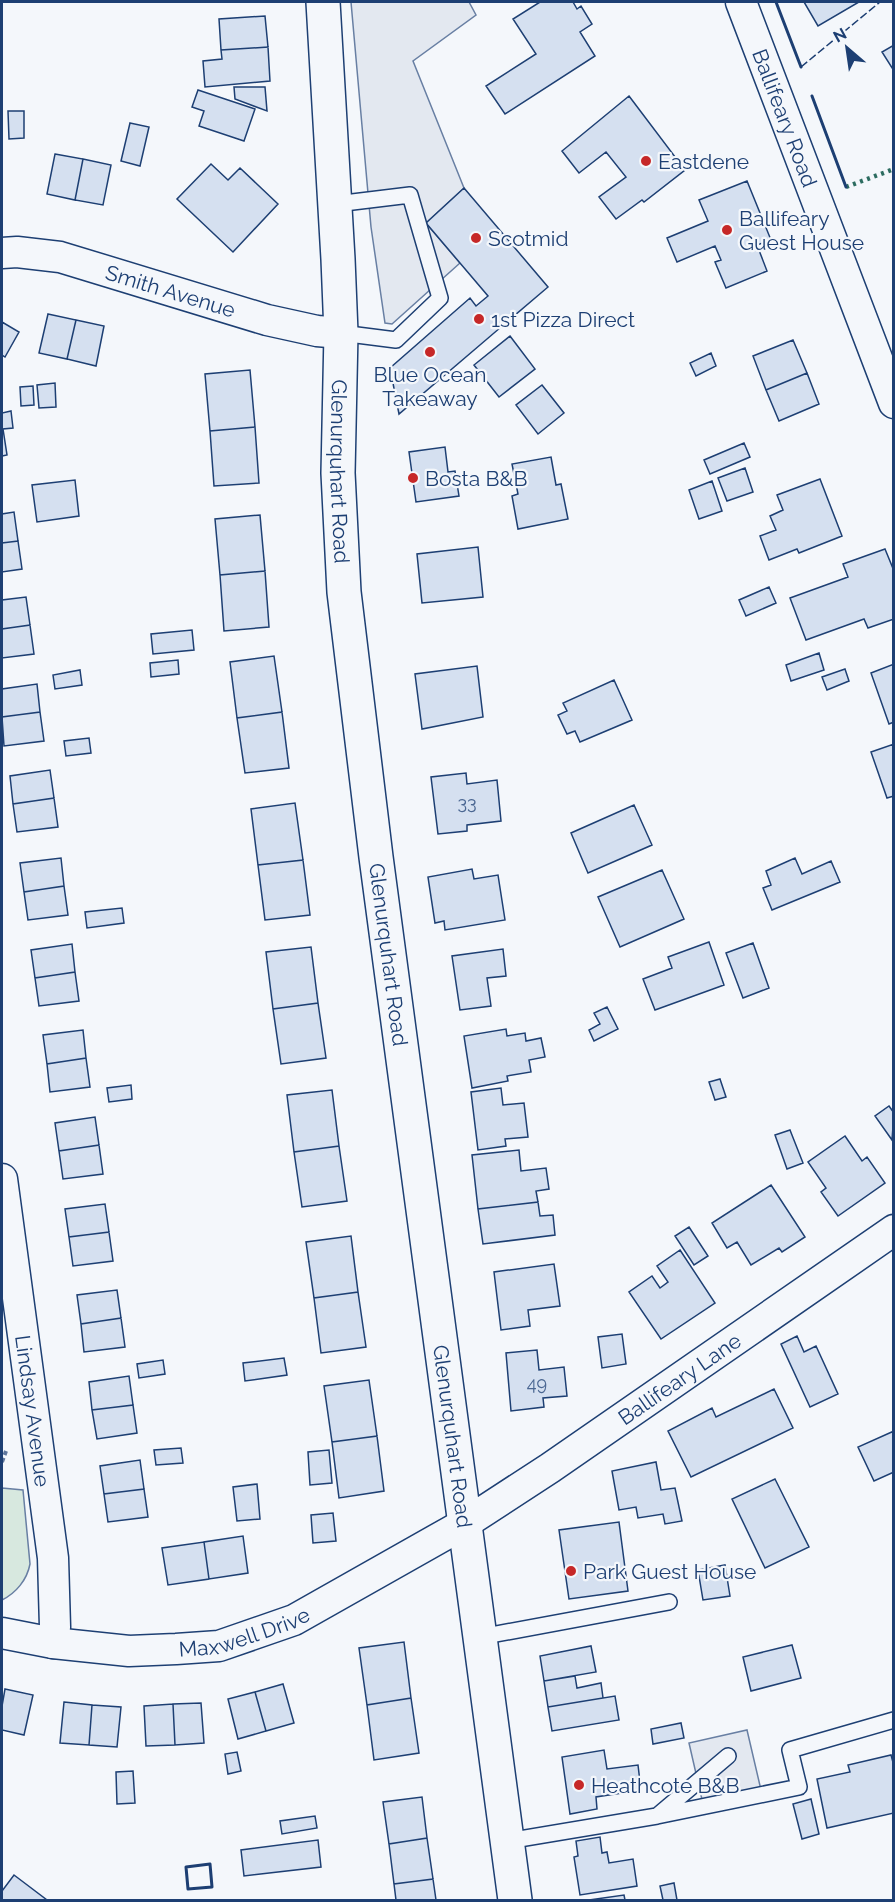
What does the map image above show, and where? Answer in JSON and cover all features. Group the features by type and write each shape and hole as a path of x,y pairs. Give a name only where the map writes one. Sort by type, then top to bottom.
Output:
{"highway":[{"name":"Glenurquhart Road","path":"323,2 336,204 341,333 338,473 344,592 358,716 515,1900"}],"street":[{"name":"Ballifeary Road","path":"741,2 894,403"},
{"name":"Smith Avenue","path":"2,253 17,252 60,257 267,320 317,331 341,333"},
{"name":"Lindsay Avenue","path":"2,1179 53,1558 55,1618 53,1643"},
{"name":"Ballifeary Lane","path":"464,1524 550,1468 894,1230"},
{"name":"Maxwell Drive","path":"2,1633 53,1643 129,1651 219,1646 294,1620 464,1524"}],"lane":[{"path":"336,204 410,195 440,298 396,340 341,333"},
{"path":"480,1637 669,1602"},
{"path":"507,1841 657,1816 799,1787 790,1750 894,1720"},
{"path":"657,1816 728,1755"}],"shaded area":[{"path":"351,2 469,2 476,15 413,61 464,188 426,223 460,263 392,324 385,323 371,227"},
{"path":"2,1488 23,1490 30,1564 20,1585 2,1600"},
{"path":"747,1730 761,1790 703,1804 689,1743"}],"building":[{"path":"540,2 573,2 577,9 581,6 592,24 580,32 595,56 505,114 486,86 536,54 513,19"},
{"path":"804,2 859,2 818,26"},
{"path":"265,16 268,47 221,50 219,19"},
{"path":"894,45 894,71 882,52"},
{"path":"268,47 270,81 205,87 203,61 222,59 221,50"},
{"path":"234,87 265,87 267,111 235,99"},
{"path":"198,90 255,109 244,141 199,126 204,111 192,107"},
{"name":"Eastdene","path":"629,96 685,170 644,202 642,200 616,219 599,197 626,177 606,152 579,173 562,151"},
{"path":"8,111 24,111 24,138 9,139"},
{"path":"130,123 149,127 140,166 121,161"},
{"path":"55,154 83,159 75,200 47,194"},
{"path":"83,159 111,165 103,205 75,200"},
{"path":"211,164 228,180 240,168 278,204 233,252 177,199"},
{"name":"Ballifeary Guest House","path":"747,181 771,240 757,245 767,271 726,288 715,262 721,260 715,246 677,262 667,238 708,221 699,200"},
{"path":"464,188 548,287 399,414 390,368 470,298 476,306 488,296 426,223"},
{"path":"48,314 76,320 67,359 39,353"},
{"path":"76,320 104,326 96,366 67,359"},
{"path":"2,322 19,332 5,357 2,355"},
{"path":"510,336 535,369 499,397 474,365"},
{"path":"793,340 807,373 766,390 753,356"},
{"path":"711,353 716,366 696,376 690,363"},
{"path":"250,370 255,427 210,431 205,374"},
{"path":"807,373 819,404 779,421 766,390"},
{"path":"55,383 56,407 39,408 37,385"},
{"path":"542,385 564,413 538,434 516,405"},
{"path":"33,386 34,405 21,406 20,387"},
{"path":"11,411 13,428 3,429 7,455 2,456 2,413"},
{"path":"255,427 259,483 214,486 210,431"},
{"path":"744,443 750,457 710,474 704,460"},
{"path":"445,447 448,472 455,471 459,496 416,502 409,452"},
{"path":"551,457 556,485 561,484 568,519 518,529 512,496 518,494 512,464"},
{"path":"745,468 753,492 727,501 718,478"},
{"path":"820,479 842,536 799,553 797,549 769,560 760,536 776,530 770,516 783,510 777,495"},
{"path":"75,480 79,516 37,522 32,485"},
{"path":"712,481 722,511 699,519 689,490"},
{"path":"14,512 18,541 2,543 2,514"},
{"path":"260,515 265,571 220,575 215,519"},
{"path":"18,541 22,569 2,572 2,543"},
{"path":"478,547 483,597 422,603 417,554"},
{"path":"885,549 894,571 894,619 868,628 864,619 806,640 790,598 848,577 843,564"},
{"path":"265,571 269,627 224,631 220,575"},
{"path":"769,587 776,603 746,616 739,600"},
{"path":"26,597 30,625 2,629 2,600"},
{"path":"30,625 34,654 2,658 2,629"},
{"path":"192,630 194,650 153,654 151,634"},
{"path":"819,653 824,670 791,681 786,665"},
{"path":"274,656 282,712 237,718 230,662"},
{"path":"178,660 179,674 151,677 150,663"},
{"path":"894,664 894,722 889,724 871,673"},
{"path":"477,666 483,717 422,729 415,674"},
{"path":"845,669 849,681 827,690 822,677"},
{"path":"80,670 82,685 55,689 53,675"},
{"path":"614,680 632,720 580,742 575,731 567,734 558,715 567,711 563,703"},
{"path":"37,684 40,712 2,717 2,689"},
{"path":"40,712 44,741 4,746 2,717"},
{"path":"282,712 289,768 245,773 237,718"},
{"path":"89,738 91,753 66,756 64,741"},
{"path":"894,744 894,796 887,798 871,752"},
{"path":"50,770 54,798 13,804 10,776"},
{"path":"466,773 467,784 497,780 501,821 467,825 467,831 438,834 431,777"},
{"path":"54,798 58,827 17,832 13,804"},
{"path":"295,803 303,860 258,865 251,809"},
{"path":"634,805 652,845 588,873 571,833"},
{"path":"61,858 64,886 24,892 20,863"},
{"path":"795,858 802,874 831,861 840,882 772,910 763,888 771,885 766,871"},
{"path":"303,860 310,915 265,920 258,865"},
{"path":"472,869 474,879 498,875 505,920 445,930 444,921 435,923 428,877"},
{"path":"662,870 684,919 620,947 598,897"},
{"path":"64,886 68,915 28,920 24,892"},
{"path":"122,908 124,923 87,928 85,912"},
{"path":"709,942 724,985 655,1010 643,979 672,968 668,957"},
{"path":"753,943 769,988 743,998 726,953"},
{"path":"72,944 75,972 35,978 31,950"},
{"path":"311,947 318,1003 273,1009 266,952"},
{"path":"503,949 506,976 487,978 491,1006 460,1010 452,956"},
{"path":"75,972 79,1001 39,1006 35,978"},
{"path":"318,1003 326,1058 281,1064 273,1009"},
{"path":"607,1007 618,1029 594,1041 589,1030 600,1024 594,1013"},
{"path":"506,1029 507,1036 525,1033 526,1041 541,1038 545,1057 529,1060 531,1072 507,1076 508,1081 472,1088 464,1036"},
{"path":"83,1030 86,1058 47,1064 43,1035"},
{"path":"86,1058 90,1087 50,1092 47,1064"},
{"path":"720,1079 726,1097 715,1100 709,1082"},
{"path":"131,1085 132,1099 109,1102 107,1088"},
{"path":"501,1088 503,1105 524,1103 528,1137 505,1139 506,1146 478,1150 471,1092"},
{"path":"332,1090 339,1146 294,1152 287,1095"},
{"path":"889,1106 894,1113 892,1140 875,1116"},
{"path":"95,1117 99,1145 59,1151 55,1123"},
{"path":"790,1130 803,1163 787,1169 775,1135"},
{"path":"845,1136 862,1161 867,1157 885,1183 838,1216 821,1192 826,1188 808,1162"},
{"path":"99,1145 103,1174 63,1179 59,1151"},
{"path":"339,1146 347,1201 302,1207 294,1152"},
{"path":"519,1150 521,1171 546,1168 549,1189 536,1191 538,1202 478,1209 472,1155"},
{"path":"771,1185 805,1237 782,1252 779,1248 751,1265 737,1242 727,1248 712,1223"},
{"path":"538,1202 540,1216 553,1215 555,1235 483,1244 478,1209"},
{"path":"105,1204 109,1232 69,1237 65,1209"},
{"path":"689,1227 708,1256 694,1265 675,1236"},
{"path":"109,1232 113,1261 73,1266 69,1237"},
{"path":"351,1236 358,1292 314,1298 306,1242"},
{"path":"680,1250 715,1303 661,1339 629,1292 652,1276 660,1288 668,1282 657,1266"},
{"path":"554,1264 560,1306 528,1310 530,1326 501,1330 494,1272"},
{"path":"117,1290 121,1318 81,1324 77,1295"},
{"path":"358,1292 366,1347 321,1353 314,1298"},
{"path":"121,1318 125,1347 84,1352 81,1324"},
{"path":"622,1334 626,1364 602,1368 598,1337"},
{"path":"797,1336 804,1352 816,1346 838,1394 810,1407 781,1344"},
{"path":"537,1350 539,1370 564,1367 567,1396 543,1398 544,1407 511,1411 506,1353"},
{"path":"284,1358 287,1375 245,1381 243,1363"},
{"path":"163,1360 165,1374 139,1378 137,1364"},
{"path":"129,1376 133,1405 92,1410 89,1382"},
{"path":"369,1380 377,1436 332,1442 324,1386"},
{"path":"774,1389 793,1428 691,1477 668,1431 712,1408 716,1417"},
{"path":"133,1405 137,1433 97,1439 92,1410"},
{"path":"894,1431 894,1472 874,1481 858,1447"},
{"path":"377,1436 384,1491 339,1498 332,1442"},
{"path":"181,1448 183,1463 156,1465 154,1450"},
{"path":"329,1450 332,1483 310,1485 308,1452"},
{"path":"140,1460 144,1489 104,1494 100,1466"},
{"path":"656,1462 661,1490 675,1488 682,1521 665,1524 663,1514 638,1518 636,1507 619,1510 612,1471"},
{"path":"775,1479 809,1547 765,1568 732,1499"},
{"path":"257,1484 260,1519 237,1521 233,1487"},
{"path":"144,1489 148,1517 108,1522 104,1494"},
{"path":"333,1513 336,1541 313,1543 311,1515"},
{"path":"619,1522 628,1591 569,1599 559,1530"},
{"path":"243,1536 248,1573 209,1579 204,1542"},
{"path":"204,1542 209,1579 168,1585 162,1548"},
{"path":"725,1565 730,1596 703,1600 698,1570"},
{"path":"404,1642 411,1698 367,1705 359,1648"},
{"path":"792,1645 801,1678 751,1691 743,1657"},
{"path":"591,1646 596,1672 544,1681 540,1656"},
{"path":"575,1676 577,1688 601,1683 603,1698 548,1707 544,1681"},
{"path":"283,1684 294,1723 266,1731 255,1692"},
{"path":"5,1689 33,1695 24,1735 2,1730"},
{"path":"255,1692 266,1731 238,1739 228,1699"},
{"path":"615,1696 619,1720 552,1731 548,1707"},
{"path":"411,1698 419,1753 374,1760 367,1705"},
{"path":"64,1702 92,1705 89,1745 60,1743"},
{"path":"201,1703 204,1743 175,1745 173,1704"},
{"path":"173,1704 175,1745 146,1746 144,1706"},
{"path":"92,1705 121,1707 117,1747 89,1745"},
{"path":"681,1723 684,1738 653,1744 651,1729"},
{"path":"604,1750 607,1769 638,1765 641,1790 596,1797 597,1809 570,1814 562,1757"},
{"path":"237,1752 241,1771 228,1774 225,1754"},
{"path":"891,1755 894,1766 894,1813 827,1828 817,1779 850,1772 848,1765"},
{"path":"133,1771 135,1803 117,1804 116,1772"},
{"path":"422,1797 427,1838 389,1844 383,1802"},
{"path":"811,1799 819,1834 802,1839 793,1804"},
{"path":"315,1816 317,1828 282,1834 280,1821"},
{"path":"600,1837 602,1853 607,1852 609,1863 633,1859 637,1886 580,1895 574,1857 578,1856 576,1841"},
{"path":"427,1838 433,1879 394,1884 389,1844"},
{"path":"318,1840 321,1867 244,1876 241,1850"},
{"path":"14,1875 47,1900 2,1900 2,1891"},
{"path":"433,1879 436,1900 396,1900 394,1884"},
{"path":"674,1883 677,1900 663,1900 660,1886"},
{"path":"624,1895 625,1900 589,1900"}],"hedge":[{"path":"846,187 894,169"}],"fence":[{"path":"801,67 880,2"}],"wall":[{"path":"776,2 801,67"},
{"path":"812,96 846,187"},
{"path":"210,1864 212,1887 188,1889 186,1867 210,1864"}],"place":[{"name":"Eastdene","path":"646,161"},
{"name":"Ballifeary Guest House","path":"727,230"},
{"name":"Scotmid","path":"476,238"},
{"name":"1st Pizza Direct","path":"479,319"},
{"name":"Blue Ocean Takeaway","path":"430,352"},
{"name":"Bosta B&B","path":"413,478"},
{"name":"Park Guest House","path":"571,1571"},
{"name":"Heathcote B&B","path":"579,1785"}]}
